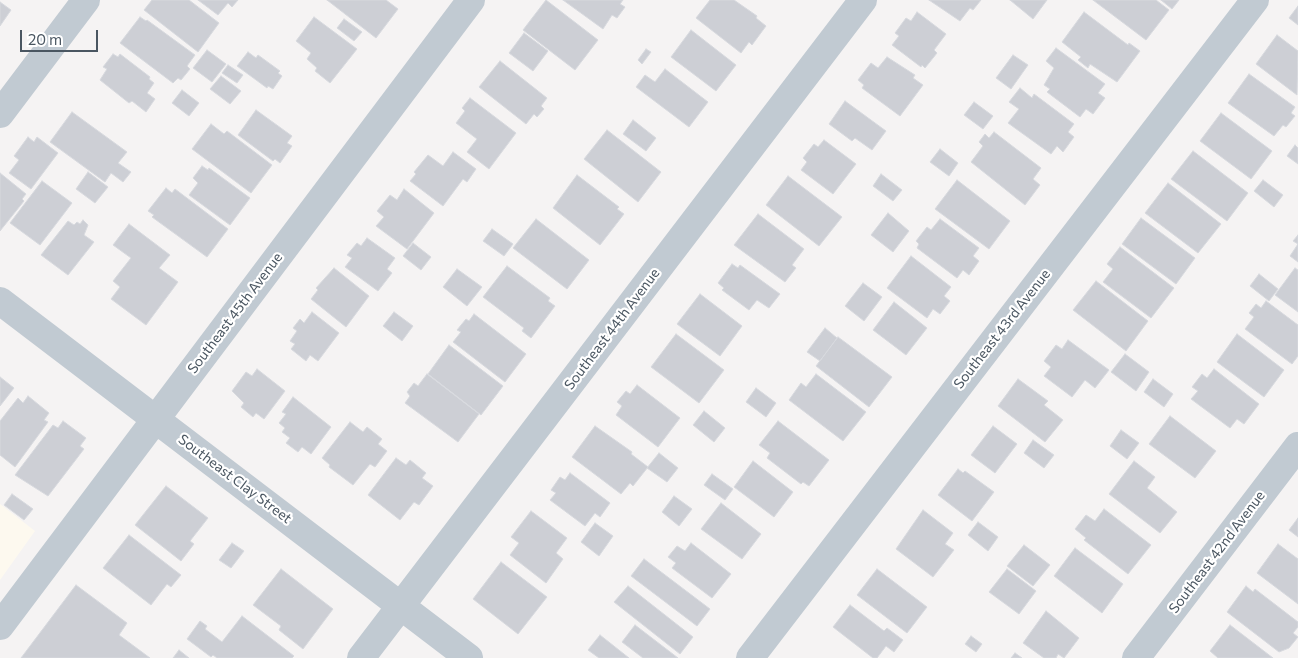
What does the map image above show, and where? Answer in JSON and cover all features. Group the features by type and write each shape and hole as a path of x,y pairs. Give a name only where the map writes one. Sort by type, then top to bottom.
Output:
{"street":[{"path":"0,114 86,0"},
{"name":"Southeast 45th Avenue","path":"0,626 471,0"},
{"name":"Southeast 44th Avenue","path":"361,658 862,0"},
{"name":"Southeast 43rd Avenue","path":"750,658 1255,0"},
{"name":"Southeast Clay Street","path":"0,301 469,658"},
{"name":"Southeast 42nd Avenue","path":"1136,658 1298,446"}],"shaded area":[{"path":"0,504 35,531 0,580"}],"building":[{"path":"152,0 189,0 219,23 198,52 144,10"},
{"path":"198,0 238,0 232,7 228,3 218,15"},
{"path":"327,0 386,0 398,9 376,38"},
{"path":"546,0 598,40 575,70 523,30"},
{"path":"563,0 623,0 620,4 625,7 617,18 612,15 603,29"},
{"path":"710,0 734,0 757,16 756,18 766,26 752,45 749,42 741,53 696,18"},
{"path":"929,0 981,0 973,10 970,8 960,21"},
{"path":"1010,0 1047,0 1033,19"},
{"path":"1093,0 1156,0 1169,10 1146,40"},
{"path":"1161,0 1179,0 1172,9"},
{"path":"0,2 11,10 0,26"},
{"path":"1298,6 1298,25 1289,18"},
{"path":"917,12 946,34 934,50 937,53 925,68 892,45 899,36 895,33 906,18 911,21"},
{"path":"1084,12 1128,45 1129,43 1140,51 1117,82 1090,64 1088,68 1078,60 1081,57 1062,42"},
{"path":"140,17 147,20 195,55 187,66 190,69 181,80 178,78 173,83 120,43"},
{"path":"314,17 357,49 330,83 315,71 317,68 307,59 311,53 296,41"},
{"path":"344,19 362,32 354,41 337,28"},
{"path":"691,30 736,65 716,91 671,57"},
{"path":"524,33 548,51 533,71 509,53"},
{"path":"1277,35 1298,51 1297,95 1256,64"},
{"path":"1056,48 1105,84 1098,93 1105,98 1093,114 1086,109 1080,117 1047,92 1050,89 1044,85 1054,68 1046,61"},
{"path":"646,49 651,52 642,64 638,60"},
{"path":"207,50 226,64 212,82 193,68"},
{"path":"248,52 256,58 258,55 280,71 278,73 282,76 273,89 268,86 267,88 237,66"},
{"path":"113,54 118,57 120,54 150,77 149,79 154,83 147,93 155,99 146,112 132,101 129,103 100,80 107,69 103,67"},
{"path":"1013,55 1028,65 1011,89 996,78"},
{"path":"887,57 915,75 913,78 923,85 900,116 862,88 864,85 858,80 871,63 878,68"},
{"path":"500,61 547,98 541,106 544,109 537,117 534,114 526,124 479,87"},
{"path":"228,65 243,75 237,83 222,73"},
{"path":"665,69 708,102 689,127 636,87 645,75 655,82"},
{"path":"1249,74 1295,107 1291,113 1295,116 1286,127 1283,125 1274,136 1228,103"},
{"path":"221,76 241,91 230,104 210,89"},
{"path":"1020,88 1032,98 1034,94 1074,124 1068,132 1074,137 1063,152 1057,146 1051,154 1008,123 1019,109 1009,102"},
{"path":"182,90 199,103 189,116 172,103"},
{"path":"470,98 516,133 489,169 467,152 477,139 456,123 465,111 462,108"},
{"path":"845,101 886,131 872,150 855,138 852,141 829,124"},
{"path":"974,102 993,116 983,129 964,115"},
{"path":"256,110 292,136 287,143 292,146 280,163 275,159 273,161 238,135"},
{"path":"72,112 127,152 118,163 131,172 123,182 111,173 105,182 50,142"},
{"path":"1221,113 1272,151 1251,179 1200,141"},
{"path":"633,120 656,138 646,151 623,134"},
{"path":"211,124 224,134 227,131 272,165 251,193 192,149"},
{"path":"607,130 661,172 638,202 584,159"},
{"path":"994,132 1041,168 1033,179 1040,185 1025,205 971,162 983,146 979,142 985,134 989,138"},
{"path":"28,137 34,142 37,137 58,153 31,189 9,173 19,160 14,156"},
{"path":"824,140 856,164 833,194 801,170 807,162 803,158 814,144 818,147"},
{"path":"1295,145 1298,148 1298,164 1287,156"},
{"path":"940,149 958,163 949,176 930,162"},
{"path":"1193,151 1248,193 1227,221 1171,179"},
{"path":"453,152 476,169 467,182 463,179 443,206 410,181 416,174 414,172 428,155 443,166"},
{"path":"202,166 208,170 209,168 250,198 230,225 189,195 198,183 193,178"},
{"path":"88,172 108,187 95,203 76,189"},
{"path":"0,173 26,194 22,199 24,201 0,231"},
{"path":"881,174 902,190 893,201 873,186"},
{"path":"577,175 619,207 617,209 624,214 600,245 553,208"},
{"path":"788,176 842,217 819,246 766,205"},
{"path":"957,180 1010,221 989,249 935,209"},
{"path":"1263,180 1283,195 1274,207 1254,191"},
{"path":"42,181 72,203 40,245 10,223"},
{"path":"1168,183 1221,224 1198,253 1145,213"},
{"path":"166,188 172,193 175,189 228,229 207,257 152,217 154,215 148,211"},
{"path":"404,189 434,213 407,249 376,226 384,217 377,211 390,195 397,200"},
{"path":"888,213 909,231 893,252 871,235"},
{"path":"758,214 804,249 792,265 796,268 785,282 734,245"},
{"path":"1141,218 1195,258 1176,284 1122,244"},
{"path":"536,219 589,260 567,289 513,248"},
{"path":"940,219 979,248 973,256 979,261 969,275 963,270 957,278 917,248 919,244 916,241 927,227 931,230"},
{"path":"83,220 88,225 84,235 94,242 68,275 41,255 68,221 74,225 77,222 80,224"},
{"path":"129,224 170,255 159,268 178,282 146,325 111,299 120,287 113,281 131,258 113,245"},
{"path":"492,229 513,244 504,256 483,241"},
{"path":"1298,235 1298,244 1293,241"},
{"path":"367,238 395,258 387,269 392,273 378,291 345,267 352,258 347,255 357,243 361,246"},
{"path":"413,243 431,257 421,270 403,256"},
{"path":"1298,244 1298,262 1290,256"},
{"path":"1120,247 1174,288 1151,318 1103,282 1113,269 1107,264"},
{"path":"911,256 951,287 944,296 950,301 940,314 933,309 927,318 887,288"},
{"path":"732,264 738,268 740,265 780,294 769,308 757,300 749,310 722,290 724,288 718,283"},
{"path":"507,266 550,298 548,301 555,306 531,338 522,331 524,328 483,297"},
{"path":"334,268 369,296 346,327 311,299 318,290 316,288"},
{"path":"1295,268 1298,270 1298,312 1275,295"},
{"path":"457,269 482,287 467,306 443,287"},
{"path":"1259,274 1278,289 1269,301 1250,286"},
{"path":"1096,281 1148,321 1126,351 1073,310"},
{"path":"863,283 882,297 864,321 845,306"},
{"path":"700,294 742,326 720,356 677,324"},
{"path":"1266,301 1298,325 1298,356 1292,364 1245,329 1254,317 1249,313 1256,304 1261,308"},
{"path":"894,302 927,328 906,355 873,330"},
{"path":"312,312 339,333 318,361 310,355 306,361 291,349 295,344 290,341 297,331 293,328 300,319 304,323"},
{"path":"394,312 413,326 402,341 383,326"},
{"path":"474,314 526,354 505,382 453,342 461,332 457,330 466,319 469,321"},
{"path":"825,328 837,338 820,361 807,352"},
{"path":"676,334 724,370 699,403 651,367"},
{"path":"1237,334 1284,370 1264,397 1217,362"},
{"path":"838,337 892,377 869,407 816,366"},
{"path":"1068,340 1109,370 1095,388 1085,380 1072,397 1044,376 1051,367 1044,361 1056,345 1062,349"},
{"path":"449,345 503,386 481,415 428,374"},
{"path":"1125,354 1149,372 1136,391 1111,372"},
{"path":"257,369 285,391 264,419 256,413 253,417 241,407 244,403 232,391 246,372 252,376"},
{"path":"1214,369 1259,404 1244,424 1237,419 1230,428 1191,399 1198,391 1192,387 1202,374 1207,378"},
{"path":"427,374 479,414 458,442 405,403 410,396 407,392 414,383 418,386"},
{"path":"816,374 866,412 843,441 789,400 801,383 806,387"},
{"path":"0,377 14,388 0,406"},
{"path":"1018,379 1048,401 1044,405 1063,420 1045,442 998,406"},
{"path":"1153,379 1173,394 1164,407 1144,392"},
{"path":"637,385 680,418 658,447 616,415 622,406 617,402 626,391 630,394"},
{"path":"756,388 776,403 766,417 746,402"},
{"path":"28,396 49,413 44,420 48,422 15,467 0,455 0,421 18,398 23,403"},
{"path":"293,397 331,427 311,454 302,447 298,452 286,443 290,438 282,432 285,428 279,423 286,414 282,412"},
{"path":"704,411 725,428 714,442 693,425"},
{"path":"1170,416 1216,451 1195,478 1149,444"},
{"path":"63,421 86,438 80,446 84,449 48,496 15,475 53,425 58,428"},
{"path":"778,421 829,460 809,486 803,482 801,484 767,458 770,453 759,445"},
{"path":"350,422 363,432 367,427 382,439 378,444 387,451 375,467 370,464 353,485 329,467 330,465 322,458"},
{"path":"595,426 632,452 631,454 648,467 633,486 630,483 621,494 572,457"},
{"path":"993,426 1017,444 995,473 971,455"},
{"path":"1121,430 1139,443 1127,459 1110,446"},
{"path":"1033,440 1054,455 1044,468 1024,453"},
{"path":"659,453 678,468 667,482 647,468"},
{"path":"396,458 406,465 410,460 426,473 422,478 433,486 419,505 414,502 400,520 368,495"},
{"path":"753,461 793,492 774,517 734,487"},
{"path":"1134,461 1155,477 1147,488 1177,512 1160,533 1109,494"},
{"path":"958,469 963,473 965,471 994,492 972,521 938,495"},
{"path":"570,473 610,503 600,517 595,513 585,526 550,500 556,493 551,490 560,477 565,480"},
{"path":"712,474 733,489 725,500 704,485"},
{"path":"166,486 208,518 190,541 194,544 181,561 135,525"},
{"path":"12,494 33,509 24,520 4,505"},
{"path":"674,496 692,509 679,526 662,512"},
{"path":"721,503 761,534 742,559 701,529"},
{"path":"1104,509 1151,545 1128,574 1084,540 1086,538 1075,529 1086,515 1095,521"},
{"path":"923,510 953,533 945,544 954,550 933,577 896,549"},
{"path":"531,511 567,538 556,553 563,559 546,583 510,555 519,543 511,537"},
{"path":"1298,518 1298,537 1289,530"},
{"path":"978,522 998,537 988,551 968,535"},
{"path":"595,523 613,536 599,556 581,542"},
{"path":"129,535 181,575 171,587 167,584 151,605 103,568"},
{"path":"232,543 244,551 231,568 219,560"},
{"path":"691,543 731,574 712,598 672,568 676,563 668,557 677,546 685,551"},
{"path":"1278,544 1298,559 1298,604 1257,573"},
{"path":"1024,545 1050,565 1033,586 1007,566"},
{"path":"1075,548 1123,584 1102,613 1054,576"},
{"path":"644,559 710,609 697,626 631,576"},
{"path":"501,562 547,597 518,634 473,599"},
{"path":"281,569 333,609 303,649 279,630 281,626 253,605"},
{"path":"877,569 927,607 907,633 857,595"},
{"path":"1007,569 1036,591 1019,614 989,592"},
{"path":"76,585 127,623 119,635 150,658 21,658"},
{"path":"628,586 693,637 680,654 614,602"},
{"path":"1246,586 1253,592 1255,589 1298,622 1298,627 1293,633 1298,637 1289,648 1279,652 1227,612"},
{"path":"850,605 884,631 887,628 903,640 894,652 886,646 877,658 873,658 833,627"},
{"path":"1046,611 1079,638 1064,658 1058,654 1056,658 1044,658 1023,643"},
{"path":"242,616 294,656 292,658 217,658 213,655 211,657 187,639 200,621 207,626 205,629 222,642"},
{"path":"635,625 678,658 643,658 622,642"},
{"path":"1230,625 1273,658 1218,658 1210,651"},
{"path":"600,635 629,658 599,658 588,650"},
{"path":"971,636 982,644 976,652 965,644"},
{"path":"179,650 189,658 173,658"},
{"path":"1015,653 1022,658 1011,658"}]}
